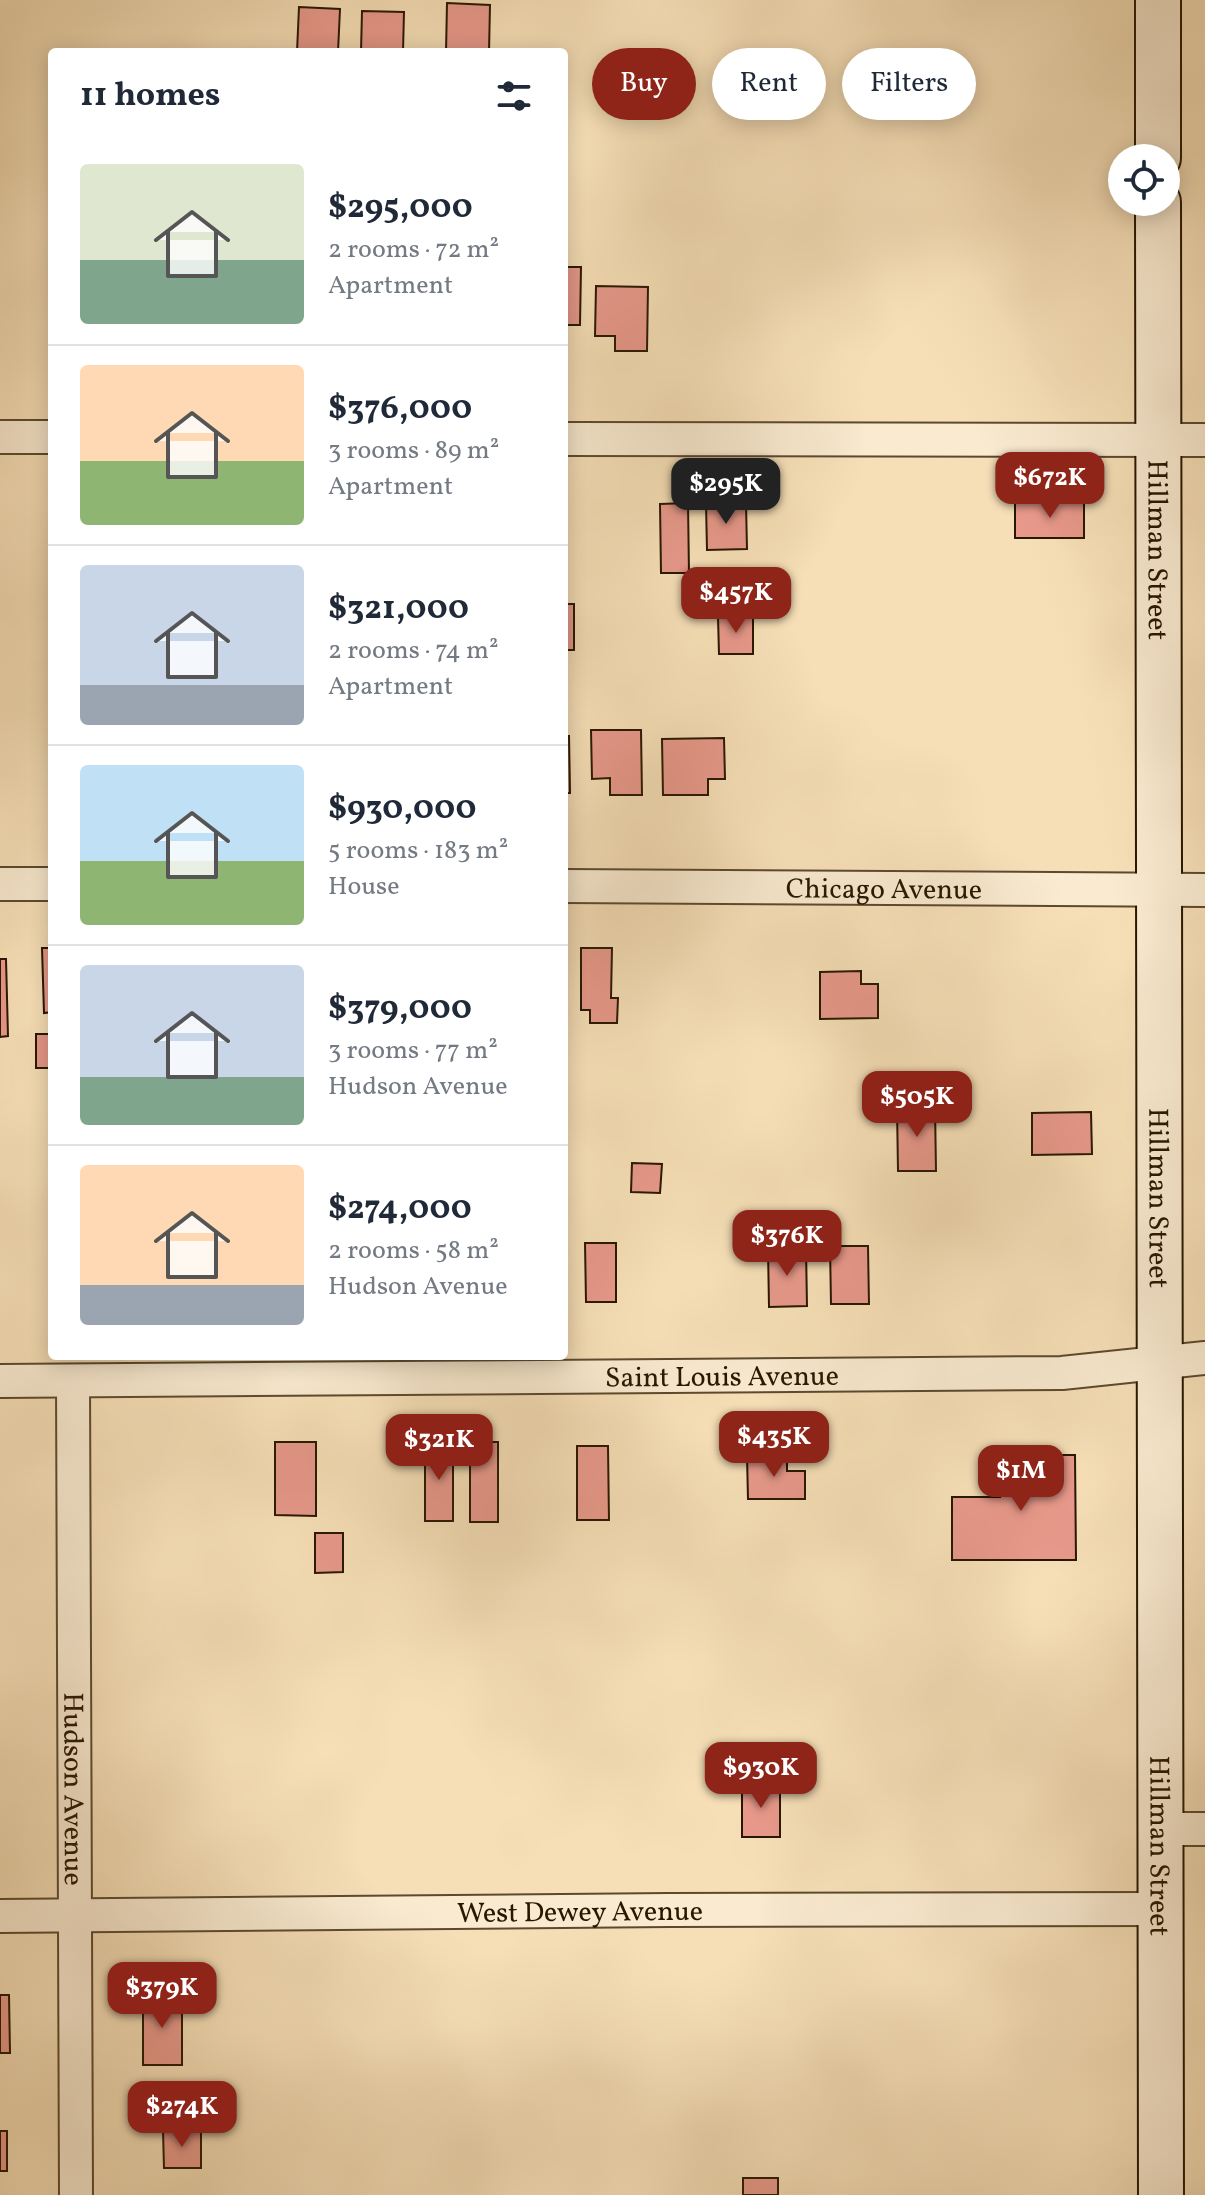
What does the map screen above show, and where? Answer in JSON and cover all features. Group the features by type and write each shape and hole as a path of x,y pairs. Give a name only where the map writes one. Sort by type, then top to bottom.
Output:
{"street":[{"path":"1158,0 1158,144"},
{"name":"Hillman Street","path":"1158,216 1161,2195"},
{"path":"0,437 48,437"},
{"path":"568,439 1205,440"},
{"path":"0,884 48,884"},
{"name":"Chicago Avenue","path":"568,886 1205,890"},
{"name":"Saint Louis Avenue","path":"0,1381 1062,1373 1205,1358"},
{"name":"Hudson Avenue","path":"73,1381 76,2195"},
{"path":"1161,1829 1205,1829"},
{"name":"West Dewey Avenue","path":"0,1916 1161,1909"}],"building":[{"path":"447,3 490,5 489,48 446,48"},
{"path":"299,7 340,9 338,48 297,48"},
{"path":"362,11 404,12 403,48 361,48"},
{"path":"568,267 581,267 580,325 568,325"},
{"path":"596,286 648,287 647,351 615,351 615,336 595,336"},
{"path":"1084,501 1084,538 1015,538 1015,502"},
{"path":"688,503 689,573 661,573 660,504"},
{"path":"746,503 747,549 707,550 706,504"},
{"path":"568,604 574,604 574,650 568,650"},
{"path":"753,616 753,654 719,654 718,617"},
{"path":"591,730 641,730 642,795 610,795 610,778 592,779"},
{"path":"568,736 569,736 568,793"},
{"path":"724,738 725,779 708,779 708,795 663,795 662,739"},
{"path":"42,948 48,948 48,1012 44,1013"},
{"path":"581,948 612,948 611,998 618,998 617,1023 590,1023 590,1010 581,1010"},
{"path":"0,959 6,959 8,1036 0,1037"},
{"path":"861,971 861,984 878,984 878,1018 820,1019 820,972"},
{"path":"36,1034 48,1034 48,1068 36,1068"},
{"path":"935,1107 936,1171 898,1171 897,1108"},
{"path":"1091,1112 1092,1154 1032,1155 1032,1113"},
{"path":"632,1163 662,1164 660,1193 631,1192"},
{"path":"585,1243 616,1243 616,1302 586,1302"},
{"path":"830,1246 868,1246 869,1304 831,1304"},
{"path":"768,1249 806,1249 807,1306 769,1307"},
{"path":"275,1442 316,1442 316,1516 275,1515"},
{"path":"425,1442 453,1442 453,1521 425,1521"},
{"path":"470,1442 498,1442 498,1522 470,1522"},
{"path":"577,1446 608,1446 609,1520 577,1520"},
{"path":"787,1455 787,1471 805,1471 805,1499 748,1499 747,1456"},
{"path":"1000,1455 1075,1455 1076,1560 952,1560 952,1497 1000,1497"},
{"path":"315,1533 343,1533 343,1572 315,1573"},
{"path":"742,1782 780,1782 780,1837 742,1837"},
{"path":"0,1995 9,1995 10,2053 0,2053"},
{"path":"143,1996 182,1996 182,2065 143,2065"},
{"path":"0,2131 7,2131 7,2171 0,2171"},
{"path":"163,2131 201,2131 201,2168 164,2168"},
{"path":"743,2178 778,2178 778,2195 743,2195"}]}
